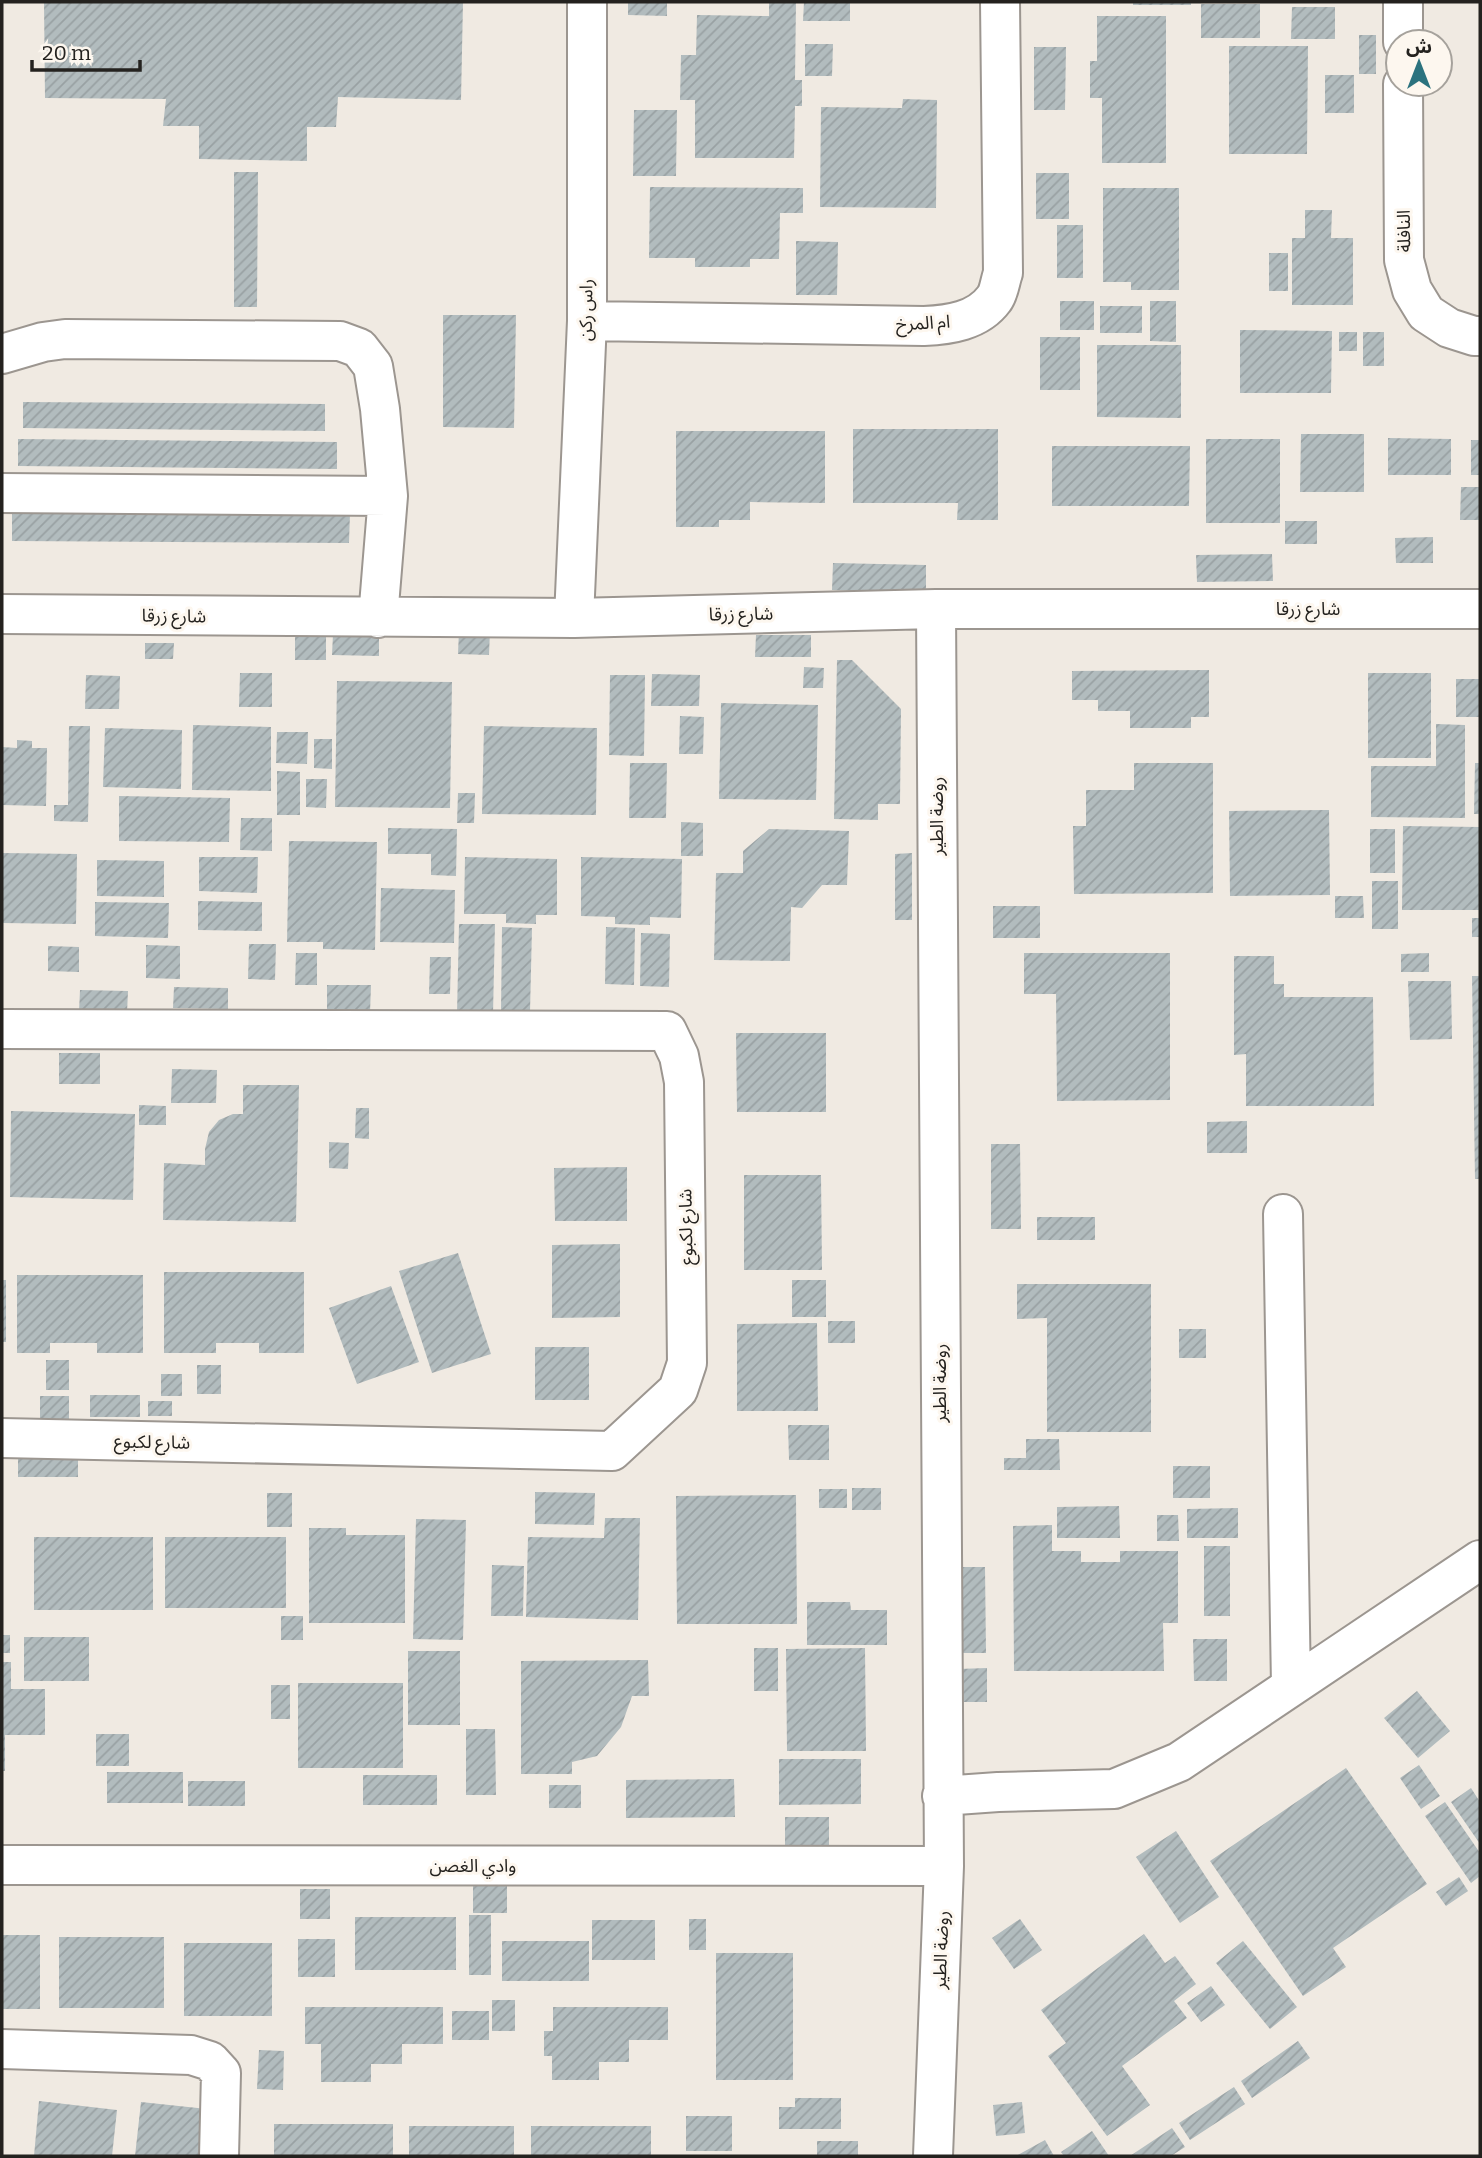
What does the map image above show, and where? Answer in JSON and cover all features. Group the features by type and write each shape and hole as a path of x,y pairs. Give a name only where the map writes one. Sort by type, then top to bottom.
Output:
{"street":[{"name":"راس ركن","path":"574,618 587,321 587,2"},
{"name":"ام المرخ","path":"587,321 924,326 949,325 975,316 995,299 1003,273 1000,2"},
{"path":"1403,2 1403,28"},
{"name":"النافلة","path":"1403,98 1404,260 1412,290 1426,313 1449,328 1480,336"},
{"path":"2,354 43,342 65,339 340,341 359,348 373,366 388,496 378,618"},
{"path":"2,493 388,496"},
{"name":"شارع زرقا","path":"2,614 574,618 936,609 1480,609"},
{"name":"روضة الطير","path":"933,2156 944,1866 936,609"},
{"name":"شارع لكبوع","path":"2,1029 667,1031 679,1056 684,1082 687,1363 678,1390 612,1451 2,1438"},
{"path":"1283,1214 1291,1686"},
{"path":"942,1796 1114,1789 1179,1762 1480,1560"},
{"name":"وادي الغصن","path":"2,1866 944,1866"},
{"path":"2,2049 191,2055 210,2061 220,2073 219,2156"}],"building":[{"path":"44,2 463,2 461,100 338,97 336,127 307,127 307,161 199,159 199,126 163,126 166,99 45,98"},
{"path":"628,2 667,2 667,16 628,15"},
{"path":"769,2 796,2 795,80 802,80 802,106 795,106 794,158 695,158 695,100 680,100 681,55 696,55 697,15 769,16"},
{"path":"804,2 850,2 850,21 803,21"},
{"path":"1133,2 1191,2 1191,5 1133,5"},
{"path":"1201,4 1260,4 1260,38 1201,38"},
{"path":"1292,7 1335,7 1335,39 1291,39"},
{"path":"1097,16 1166,16 1166,163 1102,163 1102,98 1090,98 1090,61 1097,61"},
{"path":"1359,35 1376,35 1376,74 1359,74"},
{"path":"805,44 833,44 832,76 805,76"},
{"path":"1229,46 1308,46 1307,154 1229,154"},
{"path":"1034,47 1066,47 1065,110 1034,110"},
{"path":"1325,75 1354,75 1354,113 1325,113"},
{"path":"903,99 937,100 936,208 820,207 821,107 902,108"},
{"path":"634,110 677,110 676,176 633,176"},
{"path":"234,172 258,172 257,307 234,307"},
{"path":"1036,173 1069,173 1069,219 1036,219"},
{"path":"650,187 803,188 803,213 780,213 779,259 750,259 750,267 695,267 695,258 649,258"},
{"path":"1103,188 1179,188 1179,290 1131,290 1131,282 1103,282"},
{"path":"1305,210 1332,210 1331,238 1353,238 1353,305 1292,305 1292,238 1305,238"},
{"path":"1057,225 1083,225 1083,278 1057,278"},
{"path":"796,241 838,242 837,295 796,295"},
{"path":"1269,253 1288,253 1288,291 1269,291"},
{"path":"1060,301 1094,301 1094,330 1060,330"},
{"path":"1150,301 1176,301 1176,342 1150,341"},
{"path":"1100,306 1142,306 1142,333 1100,333"},
{"path":"443,315 516,315 514,428 443,427"},
{"path":"1240,330 1332,331 1331,393 1240,393"},
{"path":"1339,332 1357,332 1357,351 1339,351"},
{"path":"1363,332 1384,332 1384,366 1363,366"},
{"path":"1040,337 1080,337 1080,390 1040,390"},
{"path":"1097,345 1181,345 1181,418 1097,417"},
{"path":"23,402 325,404 325,431 23,428"},
{"path":"853,429 998,429 998,520 957,520 958,503 853,503"},
{"path":"676,431 825,431 825,503 750,502 750,520 719,520 719,527 676,527"},
{"path":"1301,434 1364,434 1364,492 1300,492"},
{"path":"1388,438 1451,439 1451,475 1388,475"},
{"path":"18,439 337,442 337,469 18,466"},
{"path":"1206,439 1280,439 1280,523 1206,523"},
{"path":"1471,440 1480,440 1480,475 1471,475"},
{"path":"1052,446 1190,446 1189,506 1052,506"},
{"path":"1461,487 1480,487 1480,520 1460,520"},
{"path":"12,511 350,513 349,543 12,541"},
{"path":"1285,521 1317,521 1317,544 1285,544"},
{"path":"1433,537 1433,563 1396,563 1395,538"},
{"path":"1272,554 1273,581 1197,582 1196,555"},
{"path":"833,563 926,565 926,593 832,590"},
{"path":"459,630 490,630 489,655 458,654"},
{"path":"295,633 326,634 326,660 295,660"},
{"path":"333,634 379,635 379,656 332,655"},
{"path":"756,635 811,635 811,657 755,657"},
{"path":"145,643 174,643 173,659 145,659"},
{"path":"837,660 852,660 901,709 900,804 878,804 878,820 834,819"},
{"path":"804,667 824,668 823,688 803,688"},
{"path":"1209,670 1209,717 1191,717 1191,728 1130,728 1130,711 1098,711 1098,700 1072,700 1072,671"},
{"path":"240,673 272,673 272,707 239,707"},
{"path":"1368,673 1431,673 1431,758 1368,758"},
{"path":"652,674 700,675 699,706 651,706"},
{"path":"86,675 120,676 119,709 85,709"},
{"path":"610,675 645,675 644,756 609,755"},
{"path":"1456,679 1480,679 1480,717 1456,717"},
{"path":"337,681 452,682 450,808 335,807"},
{"path":"721,703 818,705 816,800 719,799"},
{"path":"680,716 704,717 703,754 679,754"},
{"path":"1436,724 1465,725 1465,818 1371,817 1371,766 1436,766"},
{"path":"193,725 271,727 271,791 192,790"},
{"path":"69,726 90,726 88,822 54,821 54,805 68,805"},
{"path":"484,726 597,728 596,815 482,814"},
{"path":"105,728 182,730 181,789 103,787"},
{"path":"277,732 308,732 307,764 276,763"},
{"path":"314,739 332,739 332,769 314,768"},
{"path":"17,740 32,741 32,748 47,748 46,806 2,805 2,747 17,748"},
{"path":"630,763 667,763 666,818 629,818"},
{"path":"1134,763 1213,763 1213,893 1074,894 1073,826 1086,826 1086,790 1134,790"},
{"path":"1475,763 1480,763 1480,814 1474,814"},
{"path":"277,771 300,772 300,815 277,815"},
{"path":"306,779 327,779 326,808 306,807"},
{"path":"458,793 475,793 474,823 457,823"},
{"path":"119,796 230,798 229,842 119,841"},
{"path":"1329,810 1330,895 1230,896 1229,811"},
{"path":"241,818 272,818 272,851 240,850"},
{"path":"681,822 703,823 703,856 681,856"},
{"path":"1403,826 1480,827 1480,910 1402,910"},
{"path":"388,828 457,829 456,876 431,875 431,854 388,854"},
{"path":"769,829 849,831 847,885 822,885 802,908 791,907 790,961 714,960 716,873 743,873 743,851"},
{"path":"1370,829 1395,829 1395,873 1370,873"},
{"path":"289,841 377,842 375,950 323,949 323,942 287,942"},
{"path":"2,853 77,854 76,924 2,923"},
{"path":"912,853 912,920 895,920 895,854"},
{"path":"199,857 258,857 257,893 199,891"},
{"path":"465,857 557,859 557,915 536,915 536,924 506,923 506,914 464,914"},
{"path":"581,857 682,859 681,918 650,917 650,925 615,924 615,917 581,916"},
{"path":"97,860 164,861 164,897 97,896"},
{"path":"1372,881 1398,881 1398,929 1372,929"},
{"path":"381,888 455,890 454,943 380,942"},
{"path":"1335,896 1363,896 1364,918 1335,918"},
{"path":"198,901 262,902 262,931 198,930"},
{"path":"95,902 169,903 168,938 95,936"},
{"path":"993,906 1040,906 1040,938 993,938"},
{"path":"1472,918 1480,918 1480,937 1472,937"},
{"path":"459,924 495,924 493,1014 457,1014"},
{"path":"502,927 532,928 530,1012 501,1012"},
{"path":"606,927 635,928 634,985 605,984"},
{"path":"641,933 670,934 669,987 640,986"},
{"path":"249,944 276,944 275,980 248,979"},
{"path":"146,945 180,946 180,979 146,978"},
{"path":"48,946 79,947 79,972 48,971"},
{"path":"296,953 317,953 317,985 295,985"},
{"path":"1024,953 1170,953 1170,1100 1057,1101 1056,994 1024,994"},
{"path":"1429,953 1429,972 1401,972 1401,954"},
{"path":"1234,956 1274,956 1274,984 1284,984 1284,997 1373,997 1374,1106 1246,1106 1246,1054 1234,1055"},
{"path":"430,957 451,957 450,994 429,994"},
{"path":"1472,976 1480,976 1480,1179 1475,1179"},
{"path":"1408,981 1451,981 1452,1039 1410,1040"},
{"path":"327,985 371,985 370,1013 327,1012"},
{"path":"174,987 228,988 228,1009 173,1008"},
{"path":"80,990 128,991 127,1013 79,1012"},
{"path":"736,1033 826,1033 826,1112 737,1112"},
{"path":"59,1053 100,1053 100,1084 59,1084"},
{"path":"172,1069 217,1070 216,1103 171,1103"},
{"path":"243,1085 299,1085 296,1222 163,1220 164,1163 205,1165 209,1132 219,1120 233,1114 243,1114"},
{"path":"139,1105 166,1106 166,1125 139,1125"},
{"path":"356,1108 369,1108 369,1139 355,1138"},
{"path":"11,1111 135,1114 133,1200 10,1197"},
{"path":"1247,1121 1247,1153 1207,1153 1207,1122"},
{"path":"329,1142 349,1143 348,1169 329,1168"},
{"path":"991,1144 1020,1144 1021,1229 991,1229"},
{"path":"627,1167 627,1221 555,1221 554,1168"},
{"path":"744,1175 821,1175 822,1270 744,1270"},
{"path":"1037,1217 1095,1217 1095,1240 1037,1240"},
{"path":"620,1244 620,1317 552,1318 552,1245"},
{"path":"458,1253 491,1354 432,1373 399,1271"},
{"path":"164,1272 304,1272 304,1353 259,1353 259,1343 216,1343 216,1353 164,1353"},
{"path":"17,1275 143,1275 143,1353 97,1353 97,1343 50,1343 50,1353 17,1353"},
{"path":"2,1280 6,1280 6,1342 2,1342"},
{"path":"792,1280 826,1280 826,1317 792,1317"},
{"path":"1017,1284 1151,1284 1151,1432 1047,1432 1047,1318 1017,1319"},
{"path":"391,1286 419,1362 357,1384 329,1308"},
{"path":"828,1321 855,1321 855,1343 828,1343"},
{"path":"817,1323 818,1411 737,1411 737,1324"},
{"path":"1179,1329 1206,1329 1206,1358 1179,1358"},
{"path":"535,1347 589,1347 589,1400 535,1400"},
{"path":"46,1360 69,1360 69,1390 46,1390"},
{"path":"197,1365 221,1365 221,1394 197,1394"},
{"path":"161,1374 182,1374 182,1396 161,1396"},
{"path":"90,1395 140,1395 140,1417 90,1417"},
{"path":"40,1396 69,1396 69,1420 40,1420"},
{"path":"148,1401 172,1401 172,1416 148,1416"},
{"path":"788,1425 829,1425 829,1460 789,1460"},
{"path":"1026,1439 1059,1439 1060,1470 1004,1470 1004,1458 1026,1458"},
{"path":"18,1457 78,1457 78,1477 18,1477"},
{"path":"1173,1466 1210,1466 1210,1498 1173,1498"},
{"path":"852,1488 881,1488 881,1510 852,1510"},
{"path":"819,1489 847,1489 847,1508 819,1508"},
{"path":"535,1492 595,1493 594,1525 535,1524"},
{"path":"267,1493 292,1493 292,1527 267,1527"},
{"path":"796,1495 797,1624 677,1624 676,1496"},
{"path":"1119,1506 1120,1538 1057,1538 1057,1507"},
{"path":"1238,1508 1238,1538 1187,1538 1187,1509"},
{"path":"1157,1515 1178,1515 1179,1541 1157,1541"},
{"path":"605,1518 640,1518 638,1620 526,1617 528,1537 604,1538"},
{"path":"416,1519 466,1520 463,1640 413,1639"},
{"path":"1052,1525 1052,1551 1081,1551 1081,1562 1120,1562 1120,1551 1178,1551 1178,1623 1163,1623 1164,1671 1014,1671 1013,1526"},
{"path":"309,1528 346,1528 346,1535 405,1535 405,1623 309,1623"},
{"path":"34,1537 153,1537 153,1610 34,1610"},
{"path":"165,1537 286,1537 286,1608 165,1608"},
{"path":"1204,1546 1230,1546 1230,1616 1204,1616"},
{"path":"492,1565 524,1566 523,1616 491,1616"},
{"path":"962,1567 985,1567 986,1653 962,1653"},
{"path":"807,1602 850,1602 851,1610 887,1610 887,1645 807,1645"},
{"path":"281,1616 303,1616 303,1640 281,1640"},
{"path":"2,1635 10,1635 10,1653 2,1653"},
{"path":"24,1637 89,1637 89,1681 24,1681"},
{"path":"1193,1639 1227,1639 1227,1681 1194,1681"},
{"path":"754,1648 778,1648 778,1691 754,1691"},
{"path":"865,1648 866,1751 787,1751 786,1649"},
{"path":"408,1651 460,1651 460,1725 408,1725"},
{"path":"648,1660 649,1696 632,1696 621,1727 597,1756 572,1762 572,1774 521,1774 521,1661"},
{"path":"2,1662 11,1662 11,1689 45,1689 45,1735 5,1735 5,1771 2,1771"},
{"path":"987,1668 987,1702 958,1702 958,1669"},
{"path":"298,1683 403,1683 403,1768 298,1768"},
{"path":"271,1685 290,1685 290,1719 271,1719"},
{"path":"1417,1691 1450,1731 1418,1758 1384,1718"},
{"path":"466,1729 495,1729 496,1795 466,1795"},
{"path":"96,1734 129,1734 129,1766 96,1766"},
{"path":"779,1759 861,1759 861,1804 779,1805"},
{"path":"1419,1765 1440,1796 1421,1809 1400,1778"},
{"path":"1346,1768 1427,1884 1333,1948 1346,1967 1303,1996 1210,1861"},
{"path":"107,1772 183,1772 183,1803 107,1803"},
{"path":"363,1775 437,1775 437,1805 363,1805"},
{"path":"734,1779 735,1817 626,1818 626,1780"},
{"path":"188,1781 245,1781 245,1806 188,1806"},
{"path":"549,1785 581,1785 581,1808 549,1808"},
{"path":"1471,1788 1480,1802 1480,1844 1451,1802"},
{"path":"1445,1802 1480,1853 1480,1876 1471,1883 1425,1816"},
{"path":"785,1817 829,1817 829,1845 785,1845"},
{"path":"1176,1831 1219,1897 1180,1923 1136,1857"},
{"path":"1459,1877 1468,1891 1446,1906 1436,1892"},
{"path":"473,1886 507,1886 507,1913 473,1913"},
{"path":"300,1889 330,1889 330,1919 300,1919"},
{"path":"469,1915 491,1915 491,1975 469,1975"},
{"path":"355,1917 456,1917 456,1970 355,1970"},
{"path":"689,1919 706,1919 706,1950 689,1950"},
{"path":"1020,1919 1042,1950 1014,1969 992,1938"},
{"path":"592,1920 655,1920 655,1960 592,1960"},
{"path":"1144,1934 1165,1963 1175,1956 1196,1984 1174,2001 1187,2018 1122,2066 1150,2105 1107,2136 1048,2056 1066,2043 1041,2010"},
{"path":"2,1935 40,1935 40,2009 2,2009"},
{"path":"59,1937 164,1937 164,2008 59,2008"},
{"path":"298,1939 335,1939 335,1977 298,1977"},
{"path":"502,1941 589,1941 589,1981 502,1981"},
{"path":"1243,1941 1297,2007 1270,2029 1216,1963"},
{"path":"184,1943 272,1943 272,2016 184,2016"},
{"path":"716,1953 793,1953 793,2080 716,2080"},
{"path":"1211,1986 1225,2005 1201,2022 1187,2003"},
{"path":"492,2000 515,2000 515,2031 492,2031"},
{"path":"305,2007 443,2007 443,2044 402,2044 402,2064 371,2064 371,2082 321,2082 321,2044 305,2044"},
{"path":"553,2007 668,2007 668,2040 629,2040 629,2062 599,2062 599,2080 552,2080 552,2056 544,2056 544,2031 553,2031"},
{"path":"452,2011 489,2011 489,2040 452,2040"},
{"path":"1298,2041 1310,2058 1252,2098 1241,2081"},
{"path":"259,2050 284,2051 283,2090 257,2089"},
{"path":"1234,2087 1245,2104 1190,2140 1179,2123"},
{"path":"795,2098 841,2098 841,2129 779,2129 779,2107 795,2107"},
{"path":"39,2101 117,2110 112,2156 34,2156"},
{"path":"141,2102 207,2109 202,2156 135,2156"},
{"path":"1022,2102 1025,2133 996,2136 993,2105"},
{"path":"686,2116 732,2116 732,2151 686,2151"},
{"path":"274,2124 393,2124 393,2156 274,2156"},
{"path":"409,2126 514,2126 514,2156 409,2156"},
{"path":"531,2126 651,2126 651,2156 531,2156"},
{"path":"1172,2128 1185,2147 1171,2156 1130,2156"},
{"path":"1092,2131 1109,2156 1064,2156 1061,2152"},
{"path":"1045,2140 1054,2156 1016,2156"},
{"path":"817,2141 858,2141 858,2156 817,2156"}]}
